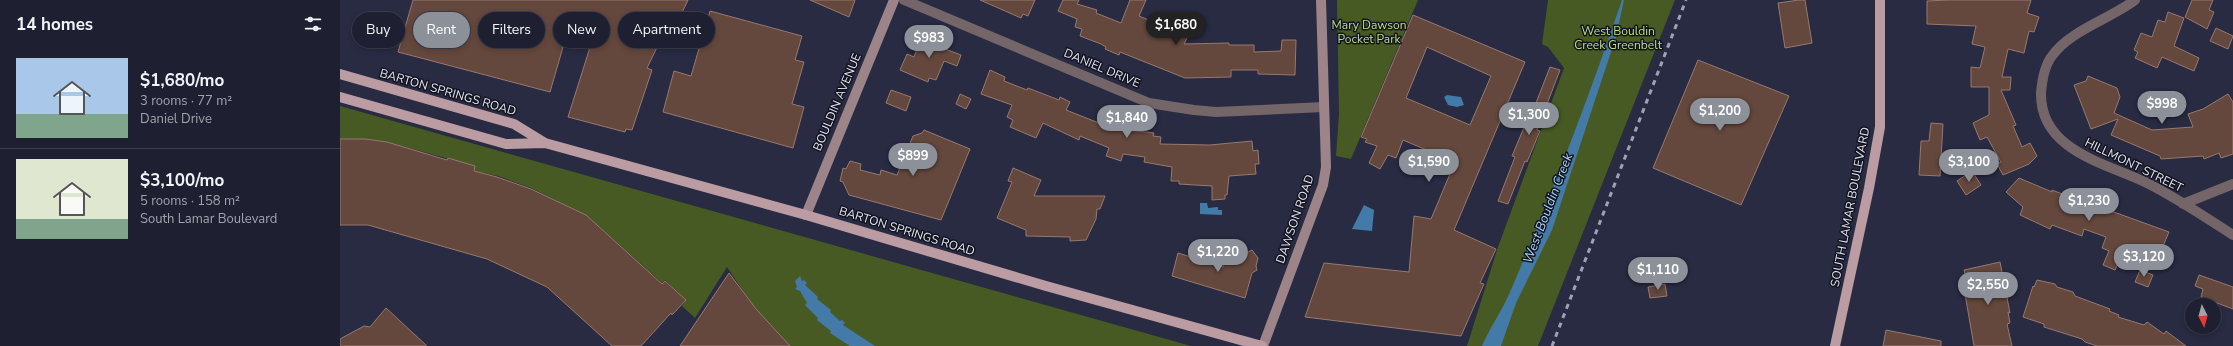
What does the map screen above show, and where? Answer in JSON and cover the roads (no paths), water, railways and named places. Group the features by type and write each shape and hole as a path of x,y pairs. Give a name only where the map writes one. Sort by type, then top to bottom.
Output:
{"main road":[{"name":"SOUTH LAMAR BOULEVARD","path":"1835,346 1869,188 1880,128 1880,0"},
{"name":"BARTON SPRINGS ROAD","path":"340,74 514,124 545,143 806,215 1052,288 1262,346"},
{"name":"BARTON SPRINGS ROAD","path":"340,97 506,144 545,143"}],"street":[{"name":"BOULDIN AVENUE","path":"806,215 894,0"},
{"name":"DANIEL DRIVE","path":"904,0 1149,102 1194,110 1216,112 1324,107"},
{"name":"DAWSON ROAD","path":"1262,346 1323,185 1326,167 1321,0"},
{"name":"HILLMONT STREET","path":"2135,0 2107,18 2066,40 2051,56 2042,80 2041,103 2048,122 2060,141 2078,153 2147,183 2233,235"},
{"path":"2183,204 2233,184"}],"water":[{"name":"West Bouldin Creek","path":"1622,0 1624,0 1616,37 1552,230 1516,303 1501,346 1482,346 1507,299 1540,220 1596,74"},
{"path":"1447,95 1461,97 1464,105 1457,107 1448,105 1444,97"},
{"path":"1200,203 1207,203 1208,208 1218,207 1218,210 1222,210 1222,215 1200,214"},
{"path":"1364,205 1374,210 1372,231 1352,229"},
{"path":"800,276 802,281 804,280 807,283 805,285 818,297 817,299 831,310 830,312 840,321 842,320 845,323 843,325 875,346 850,346 830,333 831,331 817,320 818,318 805,305 807,303 800,291 795,289 797,287 795,281"}],"railway":[{"path":"1552,346 1686,0"}],"park label":[{"name":"Mary Dawson Pocket Park","path":"1369,32"},
{"name":"West Bouldin Creek Greenbelt","path":"1618,38"}]}
